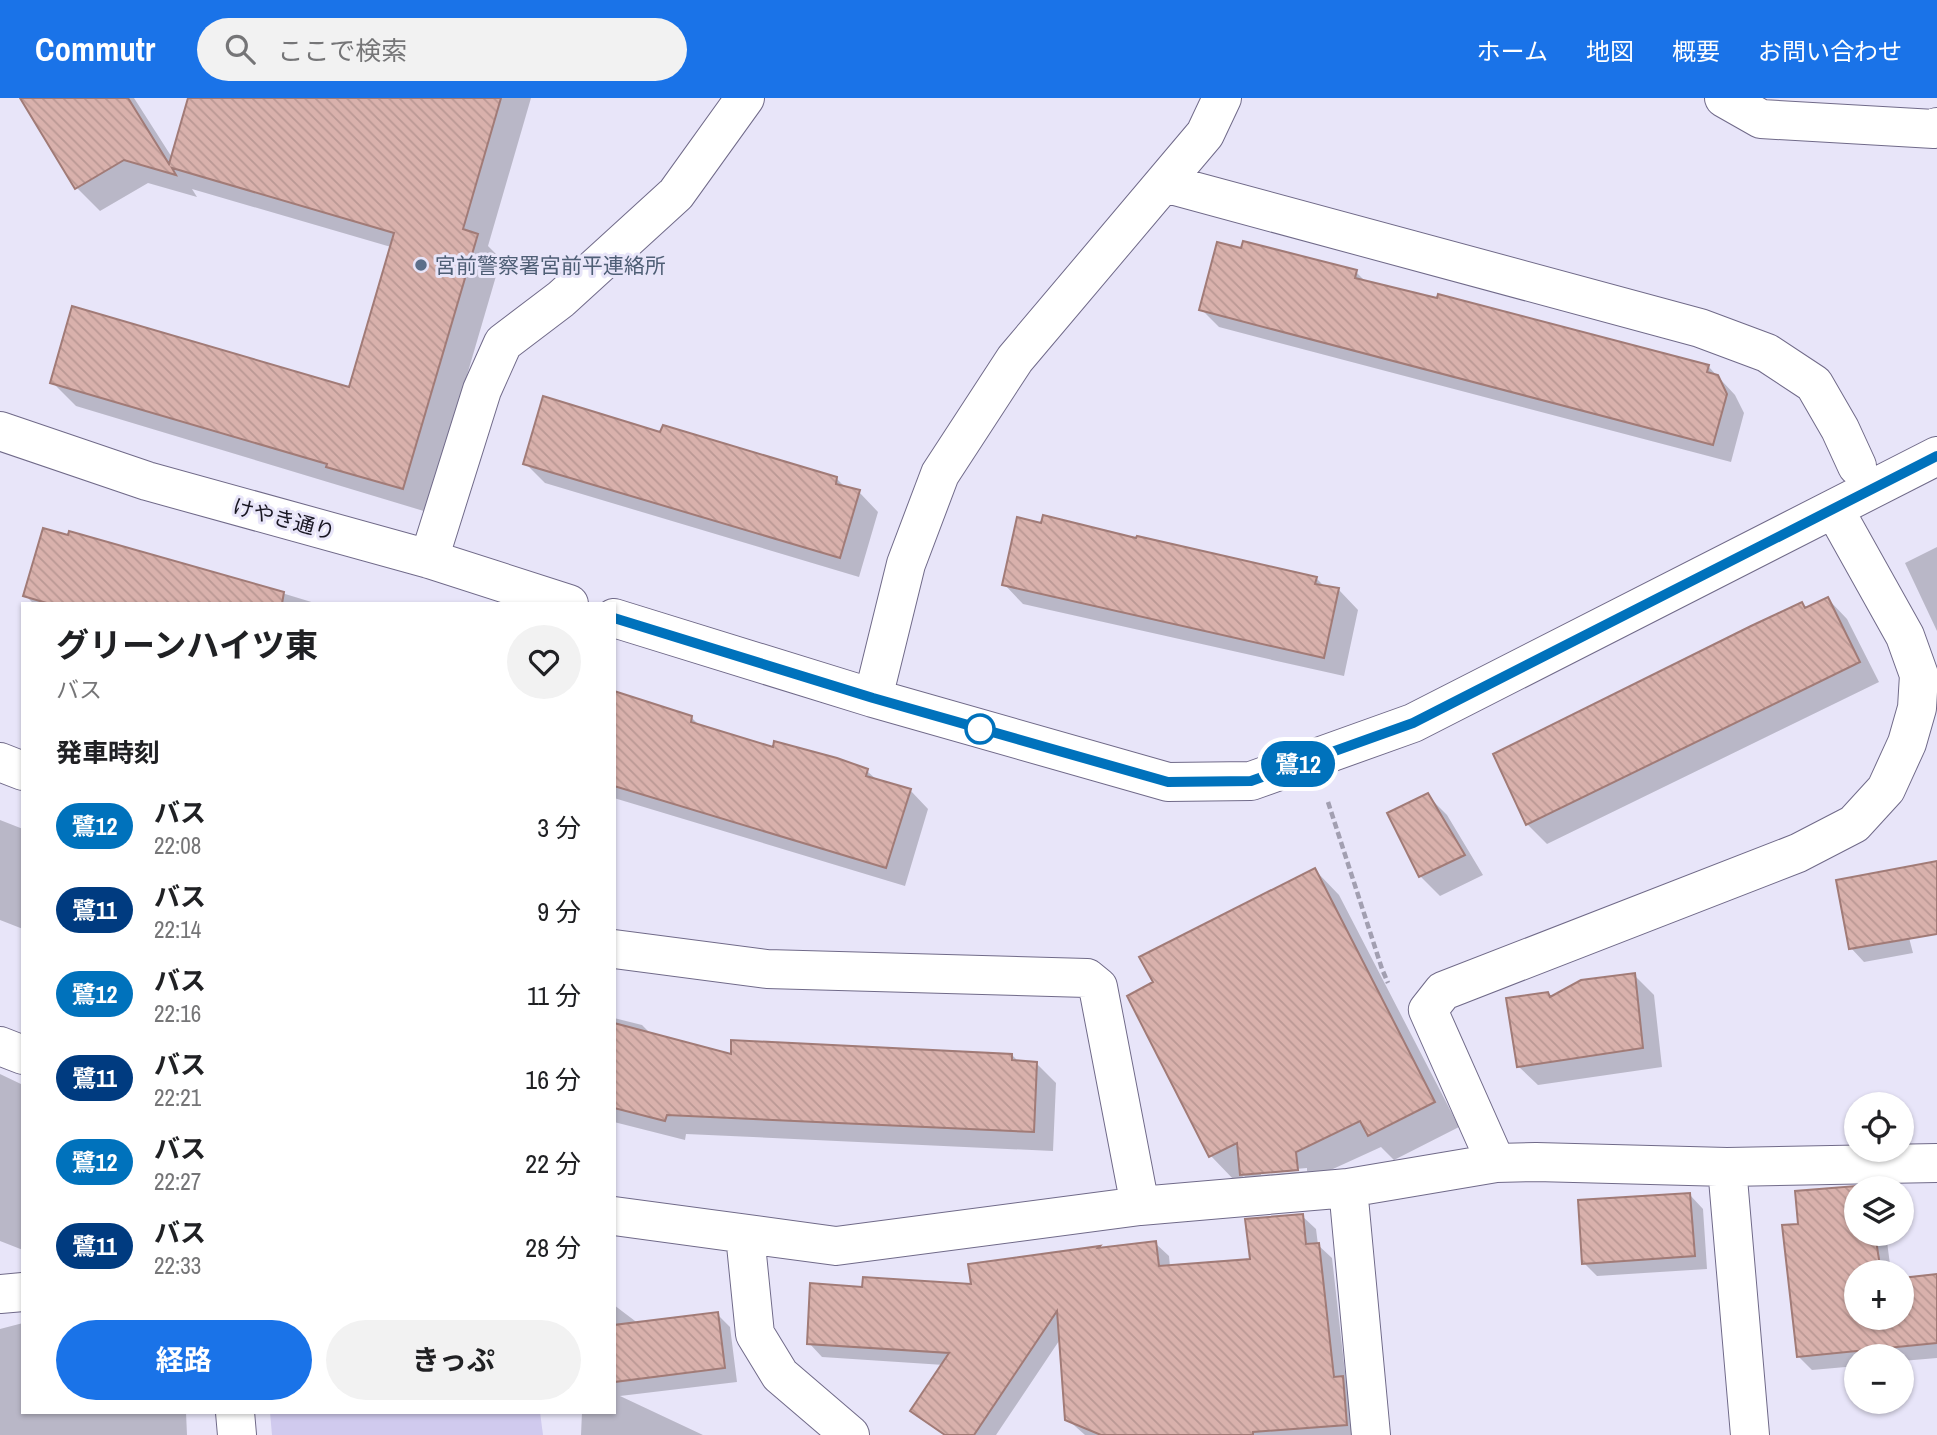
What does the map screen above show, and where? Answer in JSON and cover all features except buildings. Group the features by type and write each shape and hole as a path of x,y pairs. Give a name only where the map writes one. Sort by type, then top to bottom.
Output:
{"street":[{"path":"429,559 482,390 503,342 561,299 676,194 745,98"},
{"path":"873,698 906,564 940,474 1015,359 1205,134 1222,98"},
{"path":"1724,98 1761,119 1934,129 1937,127"},
{"path":"1164,183 1700,328 1767,353 1814,384 1840,429 1857,466"},
{"name":"けやき通り","path":"0,431 148,481 429,559 563,602"},
{"path":"616,619 873,698 1168,782 1251,781 1413,723 1937,456"},
{"path":"1496,1163 1428,1010 1443,991 1798,853 1854,824 1886,789 1907,743 1917,708 1919,676 1905,636 1834,509"},
{"path":"0,762 21,770"},
{"path":"616,949 767,969 1087,978 1098,987 1140,1206"},
{"path":"0,1046 21,1054"},
{"path":"616,1216 836,1246 1140,1206 1348,1188 1496,1163 1727,1167 1937,1163"},
{"path":"1727,1167 1750,1435"},
{"path":"1348,1188 1371,1435"},
{"path":"746,1235 755,1334 780,1375 850,1435"},
{"path":"0,1294 21,1292"},
{"path":"235,1414 237,1435"}],"path":[{"path":"1328,801 1382,970 1393,993"}],"shaded area":[{"path":"270,1414 540,1414 543,1435 272,1435"}],"bus line":[{"name":"鷺12","path":"616,619 873,698 1168,782 1251,781 1413,723 1937,456"}],"place":[{"name":"宮前警察署宮前平連絡所","path":"421,265"}]}
